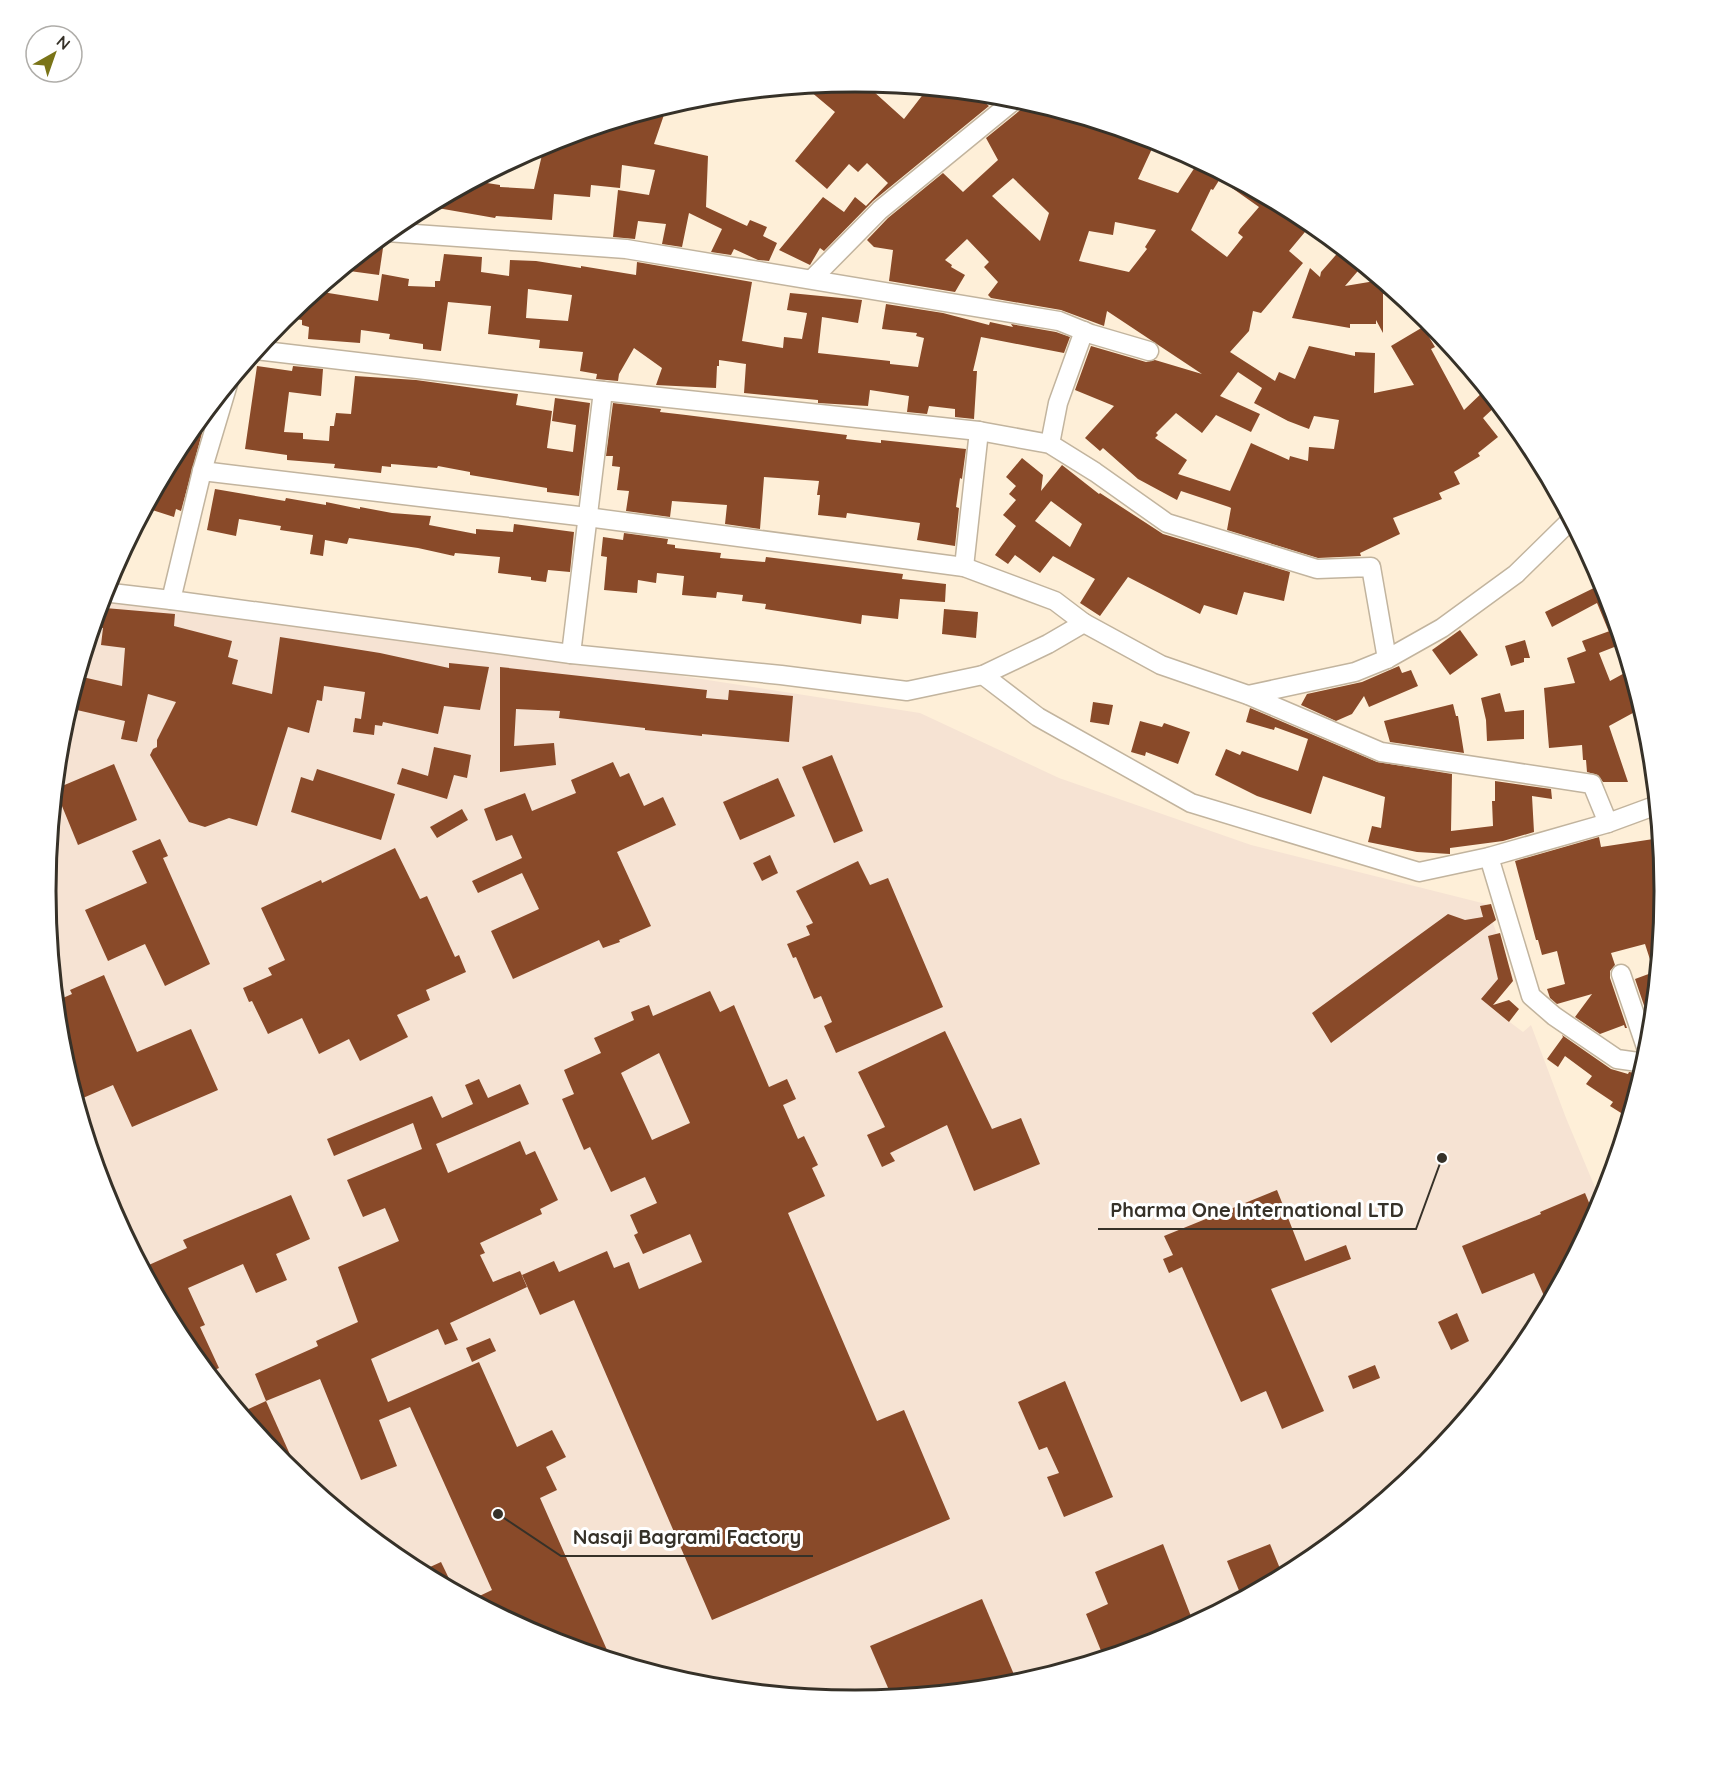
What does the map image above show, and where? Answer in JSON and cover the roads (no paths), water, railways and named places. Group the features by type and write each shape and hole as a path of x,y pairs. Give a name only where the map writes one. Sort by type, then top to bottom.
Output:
{"street":[{"path":"812,279 880,210 1007,106"},
{"path":"401,233 626,249 1059,321 1149,351"},
{"path":"1050,444 1058,403 1084,331"},
{"path":"266,351 603,391 979,431 1050,444 1095,472 1167,523 1317,569 1371,567 1387,659"},
{"path":"571,654 603,391"},
{"path":"171,600 202,471 223,402"},
{"path":"964,567 979,431"},
{"path":"202,471 587,517 964,567 1055,601 1084,623 1161,665 1248,695 1382,752 1592,784 1608,823"},
{"path":"1248,695 1354,672 1387,659 1442,628 1516,574 1566,525"},
{"path":"113,593 571,654 781,675 908,691 983,675 1048,644 1084,623"},
{"path":"983,675 1038,717 1191,803 1419,872 1489,857 1608,823 1650,808"},
{"path":"1489,857 1532,996 1554,1016 1617,1059 1636,1062"},
{"path":"1621,974 1641,1034"}],"place":[{"name":"Pharma One International LTD","path":"1442,1158"},
{"name":"Nasaji Bagrami Factory","path":"498,1514"}]}
